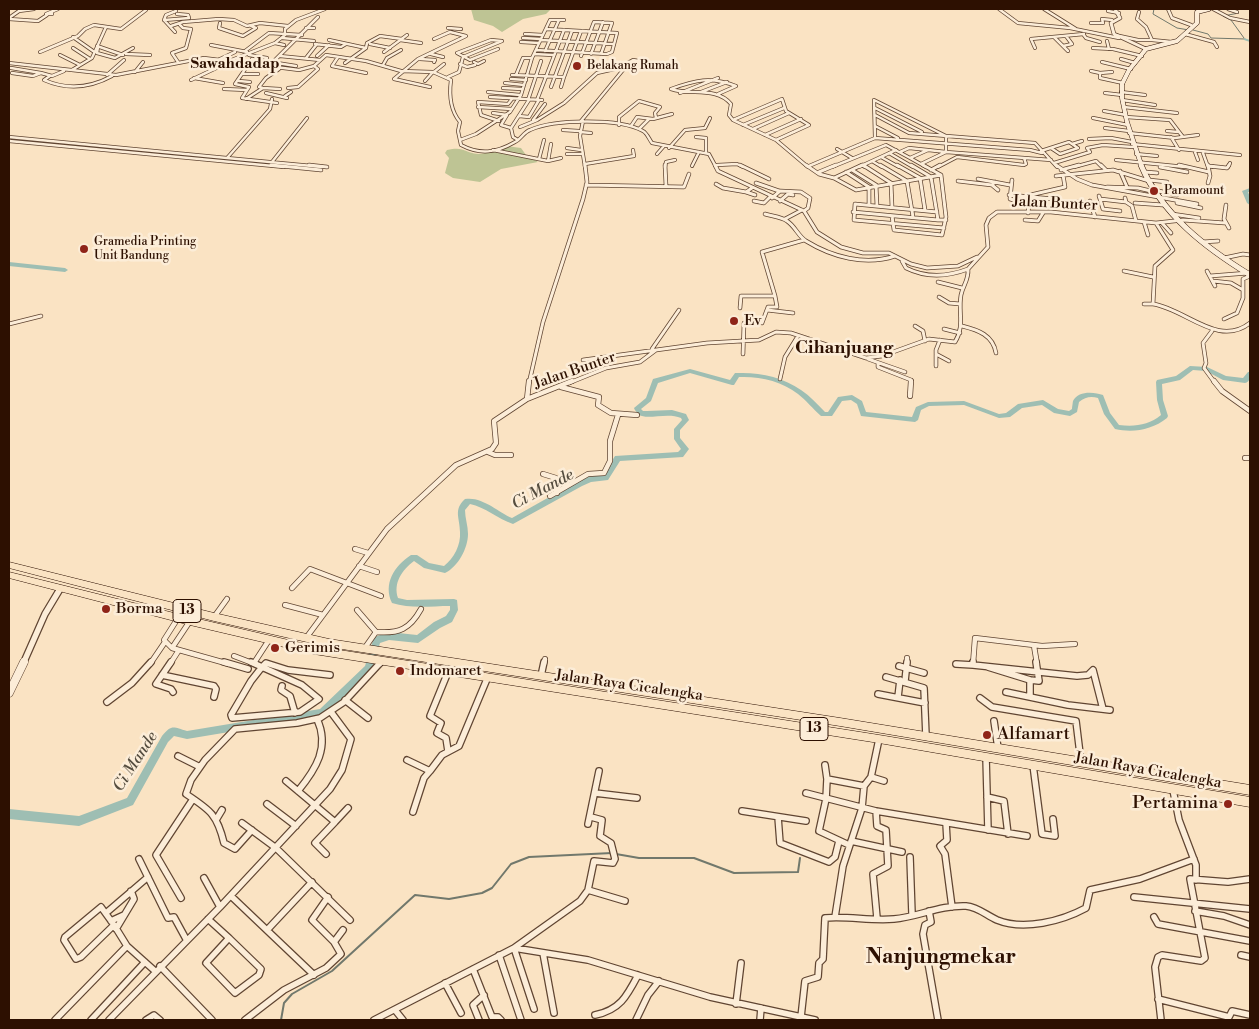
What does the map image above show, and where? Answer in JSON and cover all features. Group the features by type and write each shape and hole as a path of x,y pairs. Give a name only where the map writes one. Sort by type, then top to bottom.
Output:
{"highway":[{"name":"Jalan Raya Cicalengka","path":"9,565 214,617 448,672 879,739 1250,802"},
{"name":"Jalan Raya Cicalengka","path":"9,575 269,640 361,652"},
{"name":"Jalan Raya Cicalengka","path":"386,658 541,676 926,736 1250,790"}],"main road":[{"path":"1209,9 1198,12 1198,20 1174,42 1146,49 1131,69 1122,91 1124,107 1133,148 1162,205 1202,242 1250,274"}],"street":[{"path":"9,19 19,12 34,9"},
{"path":"9,19 38,21 47,15 54,14 52,12 58,9"},
{"path":"250,25 260,23 289,25 324,9"},
{"path":"999,9 1015,22 1077,30"},
{"path":"1044,9 1068,22 1084,34 1086,38 1100,42"},
{"path":"1115,9 1119,13"},
{"path":"1168,9 1172,18 1191,25"},
{"path":"1213,9 1250,26"},
{"path":"1228,9 1237,12"},
{"path":"40,52 73,38 91,26 121,29 146,10"},
{"path":"1108,11 1119,13"},
{"path":"164,20 166,15 177,12 188,15 189,20"},
{"path":"1139,12 1137,19 1146,27 1152,40"},
{"path":"1118,38 1114,34 1115,20 1119,13"},
{"path":"1047,16 1054,16"},
{"path":"303,37 305,30 318,17"},
{"path":"164,20 224,19 256,28 243,36 217,28 220,22"},
{"path":"1091,23 1103,23 1102,19 1115,20"},
{"path":"164,20 175,32"},
{"path":"171,26 180,25 189,20"},
{"path":"512,130 501,125 518,100 532,58 550,20 564,20"},
{"path":"545,51 559,20"},
{"path":"1238,20 1250,22"},
{"path":"263,21 289,25"},
{"path":"581,54 594,22 612,22 601,54"},
{"path":"591,55 603,22"},
{"path":"178,62 172,53 186,48 191,29 183,28 180,25"},
{"path":"223,83 193,79 228,61 275,43 282,38 289,25"},
{"path":"71,70 90,59 106,27"},
{"path":"446,33 448,27 461,29"},
{"path":"257,44 254,43 269,33 314,28"},
{"path":"536,50 591,55 610,53 617,33 546,29"},
{"path":"525,124 540,100 545,76 564,30"},
{"path":"551,87 572,31"},
{"path":"561,87 581,31"},
{"path":"1186,31 1214,42 1217,47"},
{"path":"285,32 303,37 315,43 341,47 347,44"},
{"path":"430,87 395,81 408,64 466,36 462,33 446,33 439,34 434,39"},
{"path":"525,34 543,35"},
{"path":"1034,48 1030,39 1084,34 1118,38 1146,49"},
{"path":"1114,34 1138,40"},
{"path":"384,52 407,35"},
{"path":"1063,46 1072,44 1066,36"},
{"path":"282,38 297,39 303,37"},
{"path":"1054,37 1068,52"},
{"path":"73,38 93,51"},
{"path":"345,63 349,58 366,48 367,43 377,38 421,43"},
{"path":"523,38 541,41"},
{"path":"1132,44 1147,38 1174,42"},
{"path":"272,63 297,39"},
{"path":"329,40 366,48"},
{"path":"448,77 459,72 463,57 502,41 491,40 457,52 463,57 478,64 484,61"},
{"path":"521,42 550,40 614,44"},
{"path":"1107,41 1109,48"},
{"path":"275,43 284,45"},
{"path":"306,58 315,43"},
{"path":"245,51 257,44 263,45"},
{"path":"370,44 390,48"},
{"path":"211,45 245,51 267,58"},
{"path":"317,56 329,45"},
{"path":"97,46 97,54 115,58 133,48"},
{"path":"97,46 124,54 150,55"},
{"path":"73,48 90,59"},
{"path":"1093,48 1109,48 1142,56"},
{"path":"470,60 498,49"},
{"path":"383,65 387,58 401,50"},
{"path":"218,60 232,52 236,52"},
{"path":"431,54 443,57"},
{"path":"534,54 553,55"},
{"path":"60,55 80,65"},
{"path":"280,56 320,60"},
{"path":"302,70 314,66 325,56 349,58 383,65 401,72 434,72 448,77 452,82 449,92 454,113 460,122 458,131 461,145 474,152 484,153 493,150 518,140 529,130 565,120 631,126 647,134 651,142 663,148"},
{"path":"338,57 332,66 353,68 366,73"},
{"path":"9,63 114,75 200,58 279,69 302,70 309,73"},
{"path":"418,58 435,60 434,62"},
{"path":"528,73 514,75 524,58 532,58"},
{"path":"252,59 296,66"},
{"path":"107,75 124,60"},
{"path":"168,60 169,64"},
{"path":"520,126 532,123 579,92 587,84 585,82 595,74 619,68 633,60 639,61 623,70 582,121 579,131 581,152 585,164 586,185 572,239 539,331 529,368 526,399"},
{"path":"1122,60 1135,63"},
{"path":"518,140 514,137 512,130 529,100 541,61"},
{"path":"135,72 143,62"},
{"path":"521,62 531,64"},
{"path":"550,62 568,63"},
{"path":"1102,62 1131,69"},
{"path":"18,63 10,68 50,76"},
{"path":"425,81 444,64"},
{"path":"460,64 467,67 475,65"},
{"path":"519,66 531,64"},
{"path":"247,90 249,88 235,85 248,65"},
{"path":"288,88 295,89 300,87 305,79 318,69 314,66"},
{"path":"424,71 428,66"},
{"path":"262,89 259,87 262,82 279,69"},
{"path":"66,70 44,80 54,85 84,87 96,85 114,75"},
{"path":"294,73 297,70"},
{"path":"517,70 536,75 564,77"},
{"path":"1091,71 1099,74 1102,79 1122,91 1145,95"},
{"path":"207,72 213,75"},
{"path":"1091,75 1112,72"},
{"path":"12,73 33,76 41,74"},
{"path":"243,74 258,74"},
{"path":"679,94 718,78"},
{"path":"718,78 736,86 718,94 679,94 671,89 698,79 718,78"},
{"path":"511,79 526,80"},
{"path":"239,81 250,82"},
{"path":"1097,81 1155,105"},
{"path":"695,95 727,82"},
{"path":"505,83 524,85"},
{"path":"503,88 522,89"},
{"path":"224,89 247,90"},
{"path":"245,99 262,89 290,92 286,97 266,94 269,91 262,89"},
{"path":"245,99 242,98 247,90"},
{"path":"488,92 520,95"},
{"path":"684,92 689,94"},
{"path":"1105,93 1137,92"},
{"path":"603,94 612,95"},
{"path":"718,94 729,100 732,104 729,117 752,130 776,140 828,178 834,178 889,153 909,148 1052,161 1091,151 1087,148 1103,146 1133,148"},
{"path":"490,97 540,100"},
{"path":"245,99 277,103"},
{"path":"499,121 483,117 478,107 478,101 508,104 512,99"},
{"path":"733,120 782,99 784,108 789,113 809,125 776,140"},
{"path":"875,138 874,100 946,136"},
{"path":"227,158 270,109 271,101"},
{"path":"619,125 619,117 638,101 660,107 655,112 656,118"},
{"path":"512,130 536,117 545,104"},
{"path":"478,107 512,109"},
{"path":"1124,107 1176,113"},
{"path":"743,125 784,108"},
{"path":"875,108 925,134"},
{"path":"1104,111 1126,116 1168,120"},
{"path":"1164,111 1168,120 1183,137"},
{"path":"493,113 508,115"},
{"path":"752,130 789,113"},
{"path":"631,126 637,117 649,119 672,114"},
{"path":"460,140 476,134 508,115"},
{"path":"875,115 908,132 1035,143 1064,174 1104,188 1176,195 1181,191"},
{"path":"519,116 529,117"},
{"path":"272,162 307,118"},
{"path":"669,148 685,130 705,128 710,118"},
{"path":"1093,118 1128,124"},
{"path":"639,129 649,119"},
{"path":"765,135 801,119"},
{"path":"592,128 595,123"},
{"path":"875,126 901,139"},
{"path":"1105,128 1171,137 1198,136"},
{"path":"563,130 591,133"},
{"path":"1167,131 1178,132"},
{"path":"946,136 946,152"},
{"path":"9,137 320,170"},
{"path":"696,137 706,138 708,153 717,166 718,171 771,198 803,211 813,228 831,243 863,253 887,252 902,261 923,267 944,268 960,266 981,255"},
{"path":"1097,137 1103,146"},
{"path":"1089,139 1097,137 1157,156"},
{"path":"1171,137 1179,150"},
{"path":"810,166 875,138 1042,152 1051,148 1069,142 1078,148 1060,154 1051,148"},
{"path":"1142,139 1145,146"},
{"path":"539,159 544,140"},
{"path":"907,140 909,148"},
{"path":"9,141 182,155"},
{"path":"1072,144 1082,141"},
{"path":"548,161 551,144"},
{"path":"819,172 886,145 940,176 946,220 940,236 897,231 893,229 892,216"},
{"path":"1114,148 1145,146 1240,155"},
{"path":"567,148 581,152"},
{"path":"657,154 663,148"},
{"path":"653,149 669,148 708,153"},
{"path":"837,149 852,158"},
{"path":"493,150 548,161 561,158"},
{"path":"585,164 634,156 633,150"},
{"path":"910,158 928,150"},
{"path":"567,154 581,152"},
{"path":"692,166 699,152"},
{"path":"921,164 946,152"},
{"path":"1195,152 1198,160"},
{"path":"889,153 931,177"},
{"path":"1203,153 1210,172 1208,184"},
{"path":"195,157 327,167"},
{"path":"882,157 920,178"},
{"path":"932,170 958,157 1024,165 1026,164 1024,158"},
{"path":"666,186 666,162 675,160"},
{"path":"1116,160 1139,160 1210,172"},
{"path":"872,161 907,180"},
{"path":"1060,170 1095,161 1106,170"},
{"path":"1209,166 1220,170 1228,167 1230,163"},
{"path":"717,166 737,164 769,179"},
{"path":"862,165 891,183"},
{"path":"1095,171 1102,166"},
{"path":"1160,167 1187,173 1189,167"},
{"path":"852,170 876,185"},
{"path":"1056,176 1106,170 1120,171 1149,180 1168,182"},
{"path":"1120,171 1127,187"},
{"path":"846,172 869,187"},
{"path":"1145,172 1157,173"},
{"path":"586,185 684,187 689,174"},
{"path":"1026,196 1065,187 1064,174"},
{"path":"834,178 856,190 876,185 940,176"},
{"path":"931,177 938,220"},
{"path":"920,178 924,210"},
{"path":"978,178 993,184 998,190"},
{"path":"907,180 913,217"},
{"path":"1012,180 1009,195 1011,200 1030,205 1028,212"},
{"path":"958,181 1010,185"},
{"path":"756,183 778,192 795,192 810,198 808,208 785,220"},
{"path":"891,183 892,207"},
{"path":"716,184 723,188 754,195"},
{"path":"876,185 877,206"},
{"path":"869,187 869,205"},
{"path":"1104,188 1127,187 1197,204"},
{"path":"746,192 752,188"},
{"path":"754,201 764,203 778,192"},
{"path":"780,202 795,192"},
{"path":"1009,195 1054,199"},
{"path":"1120,211 1103,209 1100,197 1117,201 1125,200 1132,207 1136,221"},
{"path":"1117,201 1122,220"},
{"path":"1077,202 1090,202 1095,217"},
{"path":"1135,203 1162,205 1177,202 1201,208"},
{"path":"937,212 856,204 853,212 854,220 944,228"},
{"path":"1226,205 1224,213 1229,228"},
{"path":"853,212 946,220"},
{"name":"Jalan Bunter","path":"960,333 962,326 960,304 962,288 969,279 968,269 988,247 986,225 992,214 1028,212 1156,223 1178,220 1226,223"},
{"path":"1025,220 1038,221 1043,213"},
{"path":"765,214 785,220 804,240 827,253 851,260 879,261 895,256"},
{"path":"1171,214 1200,218"},
{"path":"1144,222 1148,235"},
{"path":"1153,304 1156,263 1173,250 1156,223"},
{"path":"1162,223 1171,233"},
{"path":"762,323 768,307 777,307 762,252 804,240"},
{"path":"1202,242 1218,241"},
{"path":"1224,258 1243,254 1250,255"},
{"path":"902,261 906,268 922,274 946,275 968,269"},
{"path":"1207,271 1216,286"},
{"path":"1124,272 1154,277"},
{"path":"1210,276 1250,274"},
{"path":"1224,319 1237,313 1244,298 1242,290 1243,279 1250,274"},
{"path":"1213,281 1231,283 1242,290"},
{"path":"938,282 962,288"},
{"path":"740,308 741,296 775,296"},
{"path":"939,297 949,303 960,304"},
{"path":"1144,304 1170,306 1212,331 1238,331 1250,323"},
{"path":"583,360 654,350 679,310"},
{"path":"767,310 793,313"},
{"path":"9,324 41,316"},
{"path":"743,354 744,323"},
{"path":"915,326 921,328 925,334 925,340"},
{"path":"962,326 976,329 992,338 995,342 996,353"},
{"path":"868,358 925,340 954,342 960,333 944,329"},
{"path":"1212,331 1203,343 1206,363 1204,369 1222,391 1250,411"},
{"path":"1238,331 1242,335"},
{"name":"Jalan Bunter","path":"488,452 496,442 494,421 526,399 606,368 640,362 654,350 707,343 759,340 780,334 798,336 868,358 878,364"},
{"path":"780,379 785,357 798,336"},
{"path":"936,366 936,354 940,340"},
{"path":"832,354 835,349"},
{"path":"936,354 949,361"},
{"path":"878,364 905,372"},
{"path":"878,364 878,367 911,380 910,396"},
{"path":"560,387 577,393 599,397 600,408 618,414 637,415"},
{"path":"550,496 588,474 604,473 610,461 610,441 618,414"},
{"path":"306,638 387,529 449,470 463,461 488,452 495,455 510,455"},
{"path":"542,474 556,478 557,493"},
{"path":"355,548 368,553"},
{"path":"359,566 377,572"},
{"path":"292,588 308,570 348,582 381,596"},
{"path":"9,693 19,676 50,603 60,589"},
{"path":"214,617 227,599"},
{"path":"286,605 323,615"},
{"path":"376,632 399,632 409,628 421,609"},
{"path":"357,610 374,626 376,632"},
{"path":"107,702 150,666 178,618"},
{"path":"172,648 190,621"},
{"path":"361,652 376,632"},
{"path":"973,665 975,638 1034,646 1075,644"},
{"path":"254,663 269,640"},
{"path":"165,642 172,648 248,669"},
{"path":"983,665 1030,680 1040,681 1034,646"},
{"path":"173,692 171,689 156,684 180,650"},
{"path":"234,656 254,663 262,667 302,683 319,698 311,707 295,713 231,718 248,684 262,667 269,663 288,670 330,675"},
{"path":"252,830 236,848 232,848 223,841 211,811 186,794 185,789 200,767 227,734 234,729 318,719 331,712 386,658"},
{"path":"898,697 907,658"},
{"path":"541,676 546,659"},
{"path":"956,664 1038,670 1082,676 1088,675 1093,670 1103,709"},
{"path":"899,666 924,673"},
{"path":"448,672 430,716 441,723 437,733 446,738 448,751"},
{"path":"162,675 214,686 216,690 214,697"},
{"path":"886,677 903,680 924,688 926,736"},
{"path":"413,812 424,778 448,751 460,746 487,679"},
{"path":"1030,680 1030,697"},
{"path":"282,686 281,690 290,696 295,713"},
{"path":"1006,692 1068,705 1110,710"},
{"path":"878,694 925,704"},
{"path":"980,698 992,707 1076,721 1081,762"},
{"path":"345,700 368,718"},
{"path":"109,1020 158,968 231,896 316,806 336,782 352,743 331,712"},
{"path":"298,791 310,776 323,750 322,731 318,719"},
{"path":"994,720 998,748"},
{"path":"835,917 836,902 844,870 843,862 847,856 862,808 864,786 871,777 879,739"},
{"path":"178,756 200,767"},
{"path":"986,757 988,830"},
{"path":"407,760 430,771"},
{"path":"825,765 827,780 826,799 818,830 839,841 902,852"},
{"path":"1033,765 1042,834 1055,836 1053,819"},
{"path":"588,824 591,817 599,771"},
{"path":"871,777 884,781"},
{"path":"827,780 864,786"},
{"path":"286,781 335,822"},
{"path":"1173,789 1179,820 1194,859 1196,880"},
{"path":"595,793 637,798"},
{"path":"806,793 876,811 1027,836"},
{"path":"987,797 1003,800 1008,834"},
{"path":"180,898 156,854 193,799"},
{"path":"267,804 296,826"},
{"path":"326,854 315,844 348,808"},
{"path":"216,820 222,810"},
{"path":"742,811 806,821"},
{"path":"876,811 877,826 886,830 888,868 873,874 877,918"},
{"path":"374,1020 514,948 580,901 588,890 594,861 614,863 615,858 611,843 600,836 602,820 591,817"},
{"path":"778,817 780,843 804,854 829,862 834,857 839,841"},
{"path":"242,823 276,848 350,920"},
{"path":"946,823 948,840 940,846 946,854 952,907"},
{"path":"910,857 912,914"},
{"path":"139,859 168,918 174,917 186,940"},
{"path":"801,1017 805,981 818,977 819,963 824,957 825,919 835,917 904,918 912,914 952,907 978,908 1000,920 1024,922 1061,920 1070,918 1086,908 1088,892 1090,890 1140,879 1194,859"},
{"path":"106,913 148,876"},
{"path":"204,878 220,907"},
{"path":"1161,1020 1155,967 1158,957 1162,955 1204,960 1189,881 1228,882 1250,879"},
{"path":"268,929 312,882"},
{"path":"588,890 625,901"},
{"path":"131,891 134,897 124,915 114,925 81,957 76,959 72,956 64,940 65,937 97,907 101,907 106,913 114,925 127,946 145,962 158,968 212,1020"},
{"path":"231,896 268,929 314,975"},
{"path":"245,1020 284,990 314,975 341,954 334,942 312,920 328,897"},
{"path":"1134,897 1250,909"},
{"path":"929,911 930,922 925,925 923,934 938,1020"},
{"path":"1194,911 1224,916 1250,925"},
{"path":"1154,917 1158,924 1250,941"},
{"path":"208,919 229,938 262,970 260,975 235,993 206,962 229,938"},
{"path":"334,942 343,930"},
{"path":"54,1020 127,946"},
{"path":"514,948 588,960 736,1004 815,1020"},
{"path":"514,948 534,1010"},
{"path":"543,953 554,1013"},
{"path":"499,955 521,1020"},
{"path":"1241,955 1250,957"},
{"path":"91,1020 145,962"},
{"path":"736,1004 741,963"},
{"path":"473,969 492,1017 498,1016 500,1020"},
{"path":"595,1015 616,1010 626,999 638,974"},
{"path":"636,1020 648,995 659,981"},
{"path":"445,983 461,1013"},
{"path":"480,1020 473,1005 484,995"},
{"path":"1158,999 1215,1017 1229,1018 1232,1011 1250,1016"},
{"path":"760,1020 761,1008"},
{"path":"395,1010 403,1020"},
{"path":"146,1020 154,1015 160,1020"}],"green space":[{"path":"471,9 551,9 546,14 523,19 502,32 493,26 474,20"},
{"path":"506,146 521,148 526,155 538,162 501,169 480,182 453,178 445,173 449,158 445,153 447,150 461,149 478,154"}],"waterway":[{"path":"1154,9 1153,14 1177,28 1189,30"},
{"name":"Ci Mande","path":"1235,9 1239,13 1223,16 1231,20 1244,38"},
{"path":"1193,30 1208,34 1211,38 1245,39"},
{"name":"Ci Mande","path":"1245,39 1250,41"},
{"name":"Ci Mande","path":"1250,190 1245,191 1250,203"},
{"path":"9,264 65,270"},
{"name":"Ci Mande","path":"9,814 79,821 130,802 165,739 172,731 187,735 322,713 369,668 377,640 389,636 418,639 449,619 454,610 454,602 407,603 395,601 392,595 393,582 404,565 414,557 427,566 445,570 453,563 463,540 462,510 468,501 513,521 579,484 590,479 605,478 618,458 680,455 685,449 677,439 677,429 686,420 684,416 672,412 641,413 637,408 646,402 655,381 690,371 732,383 737,375 760,376 776,380 797,390 823,414 830,414 840,399 852,397 860,403 863,414 915,420 918,409 928,404 964,403 999,416 1008,415 1020,406 1043,402 1056,411 1070,414 1075,410 1076,401 1082,397 1094,395 1101,397 1107,414 1117,427 1130,428 1149,426 1165,416 1160,400 1159,382 1178,378 1192,368 1207,369 1225,378 1245,381 1250,374"},
{"path":"281,1020 284,1003 292,994 332,971 415,895 449,899 482,893 492,888 511,864 529,857 612,853"},
{"path":"616,854 639,858 694,858 734,873 798,872 800,858"}],"place":[{"name":"Belakang Rumah","path":"577,66"},
{"name":"Paramount","path":"1154,191"},
{"name":"Gramedia Printing Unit Bandung","path":"84,249"},
{"name":"Ev","path":"734,321"},
{"name":"Borma","path":"106,609"},
{"name":"Gerimis","path":"275,648"},
{"name":"Indomaret","path":"400,671"},
{"name":"Alfamart","path":"987,735"},
{"name":"Pertamina","path":"1228,804"}],"district":[{"name":"Sawahdadap","path":"235,64"},
{"name":"Cihanjuang","path":"844,349"},
{"name":"Nanjungmekar","path":"941,958"}]}
